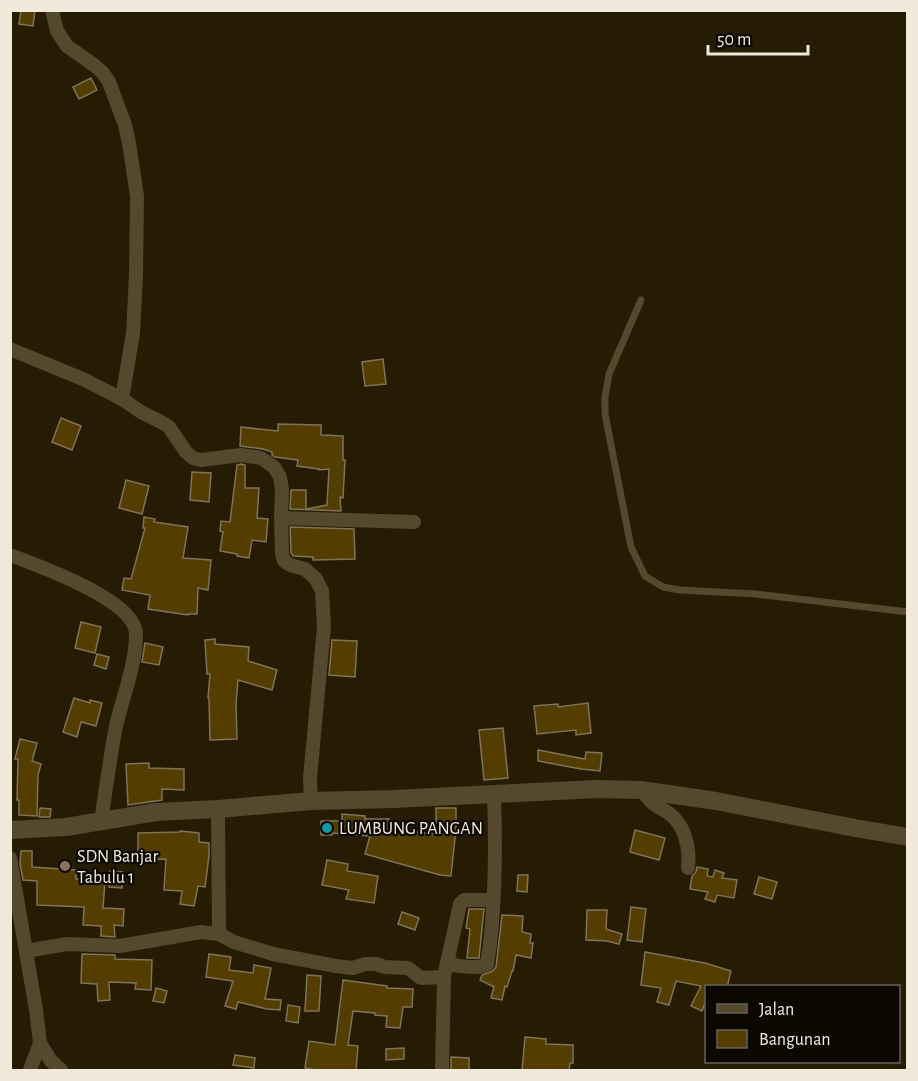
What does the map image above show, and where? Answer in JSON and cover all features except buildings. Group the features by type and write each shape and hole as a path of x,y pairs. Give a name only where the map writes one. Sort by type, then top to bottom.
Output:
{"street":[{"path":"52,10 57,31 67,46 94,65 109,82 129,143 137,196 136,275 133,333 122,399"},
{"path":"10,348 86,380 122,399 169,428 193,458 201,460 241,455 261,458 274,467 280,477 282,490 282,554 284,561 305,569 316,579 322,591 324,627 310,777 311,801"},
{"path":"281,518 414,522"},
{"path":"10,555 82,585 126,614 136,628 135,651 108,768 101,821"},
{"path":"10,830 66,827 156,812 311,801 641,789 727,802 908,837"},
{"path":"641,789 652,802 679,823 686,838 688,868"},
{"path":"26,951 67,944 120,946 201,932 219,934 234,942 273,954 336,966 353,968 365,964 376,964 385,967 408,968 421,978 446,971 485,967 492,921 494,794"},
{"path":"218,809 219,934"},
{"path":"10,858 36,1010 38,1036 51,1061 61,1071"},
{"path":"442,1071 446,971 461,902 464,900 493,900"},
{"path":"30,1071 40,1043"}],"lane":[{"path":"641,300 609,374 605,414 631,546 645,576 663,587 680,590 756,594 908,612"}],"place":[{"name":"LUMBUNG PANGAN","path":"327,828"},
{"name":"SDN Banjar Tabulu 1","path":"65,866"}]}
